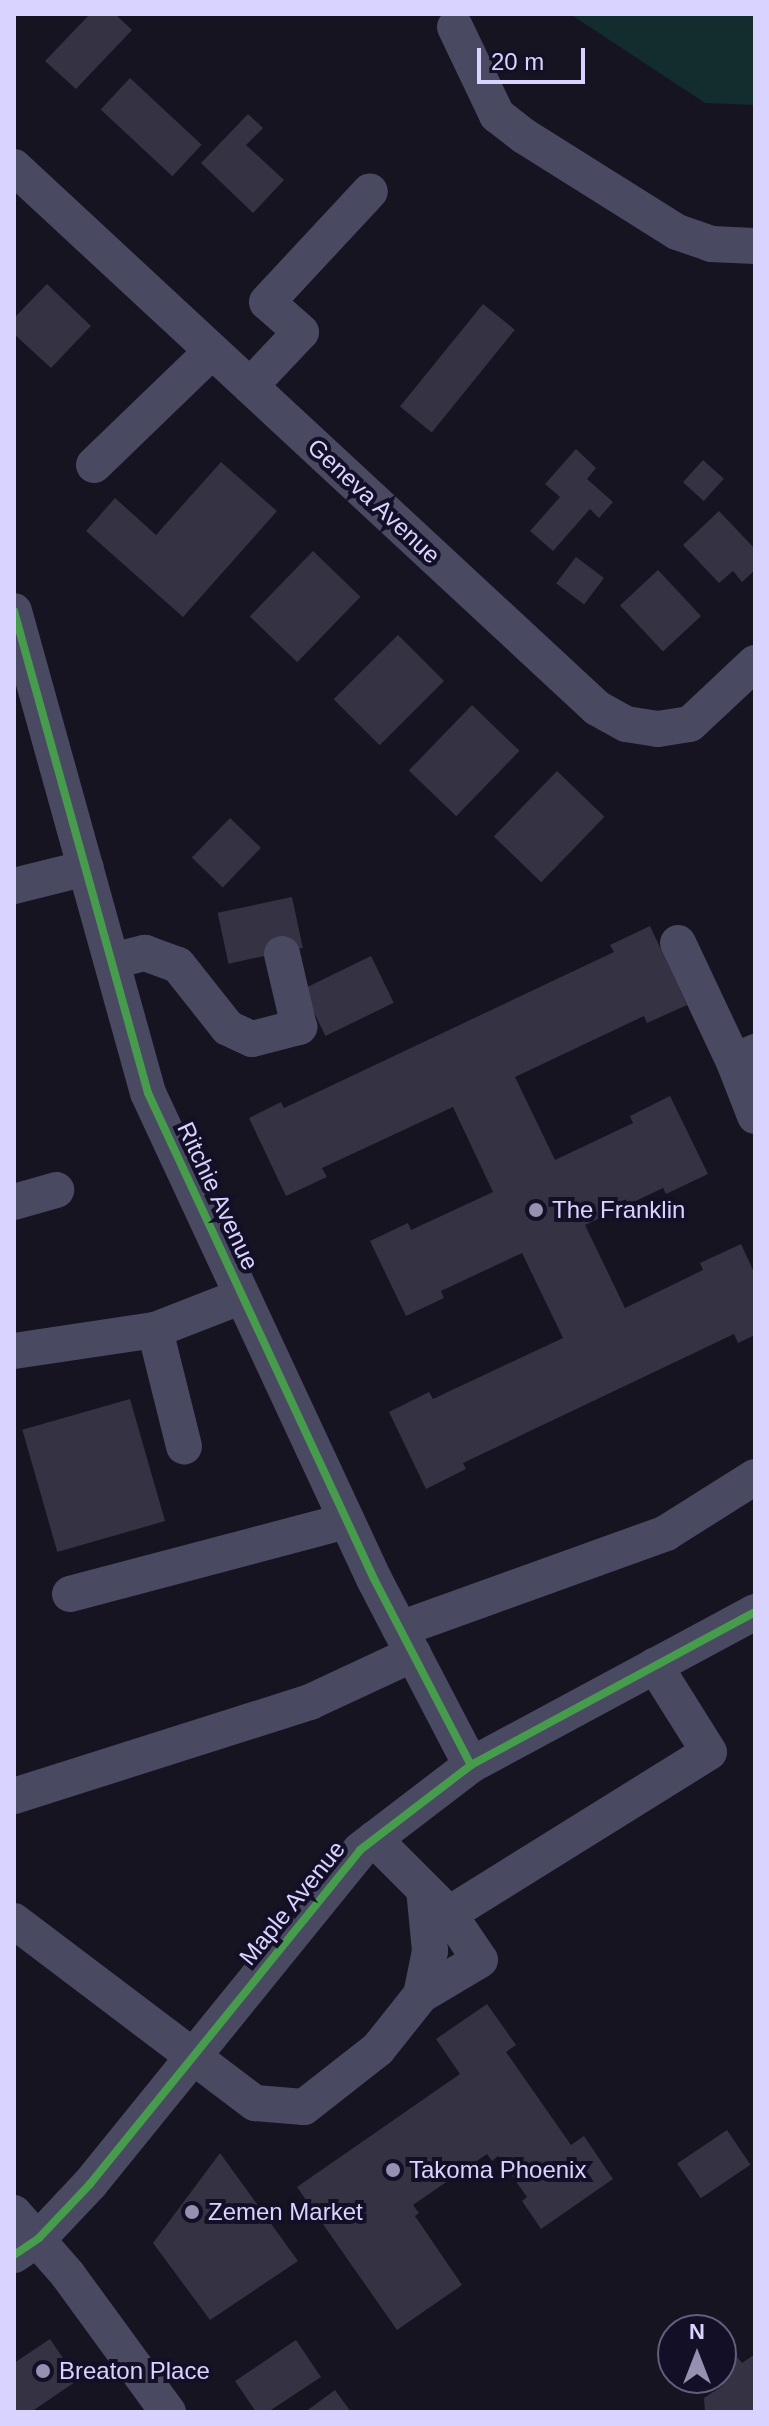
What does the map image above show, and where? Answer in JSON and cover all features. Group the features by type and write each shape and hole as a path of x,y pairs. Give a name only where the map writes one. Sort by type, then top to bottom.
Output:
{"street":[{"path":"455,27 497,115 524,136 677,232 711,244 755,246"},
{"name":"Geneva Avenue","path":"14,167 606,714 626,724 658,729 690,724 755,663"},
{"path":"250,386 301,332 267,302 370,191"},
{"path":"94,465 212,351"},
{"name":"Ritchie Avenue","path":"14,611 21,653 86,868 148,1093 347,1521 471,1765"},
{"path":"14,886 86,868"},
{"path":"678,943 745,1057 755,1116"},
{"path":"112,961 145,953 178,965 228,1028 252,1039 299,1027 282,954"},
{"path":"14,1202 56,1190"},
{"path":"14,1351 155,1330 242,1296"},
{"path":"155,1330 184,1446"},
{"path":"14,1796 310,1702 407,1642 666,1533 755,1477"},
{"path":"70,1594 347,1521"},
{"name":"Maple Avenue","path":"27,2247 193,2057 374,1839 471,1765 655,1666 749,1626"},
{"path":"449,1914 709,1752 655,1666"},
{"path":"14,1921 255,2103 304,2107 378,2049 421,1995 480,1960 449,1914 374,1839"},
{"path":"421,1995 430,1951 424,1889"},
{"path":"14,2213 27,2247 168,2412"}],"green space":[{"path":"570,14 755,14 755,105 705,103"}],"building":[{"path":"90,14 115,14 132,30 76,89 45,61"},
{"path":"130,78 202,145 172,176 101,109"},
{"path":"248,114 263,128 246,145 284,180 253,213 201,163"},
{"path":"47,284 91,326 51,368 14,334 14,318"},
{"path":"483,304 515,330 432,432 400,407"},
{"path":"576,449 596,468 587,479 613,502 599,518 590,509 553,551 530,531 560,497 545,484"},
{"path":"703,460 724,479 704,501 683,482"},
{"path":"221,462 277,511 183,617 86,531 115,498 156,535"},
{"path":"719,511 755,549 755,570 742,582 733,571 719,583 683,545"},
{"path":"313,551 360,597 297,662 250,616"},
{"path":"576,557 604,578 584,604 556,583"},
{"path":"658,570 701,616 663,652 620,605"},
{"path":"398,635 444,681 380,745 334,699"},
{"path":"472,705 519,751 456,816 409,770"},
{"path":"557,771 604,817 541,882 494,836"},
{"path":"230,818 261,848 223,887 192,858"},
{"path":"292,897 303,948 228,964 218,913"},
{"name":"The Franklin","path":"650,926 687,1005 647,1023 644,1016 515,1077 555,1160 633,1123 630,1116 670,1096 708,1174 666,1194 663,1188 585,1225 625,1308 703,1270 700,1263 741,1244 755,1274 755,1335 738,1343 734,1334 463,1463 466,1469 426,1489 389,1412 429,1392 433,1399 563,1338 522,1253 441,1291 444,1298 406,1316 370,1241 408,1223 411,1230 493,1192 453,1107 322,1168 327,1177 286,1196 249,1118 281,1102 284,1108 614,952 610,945"},
{"path":"371,956 394,1003 325,1036 303,989"},
{"path":"130,1399 165,1521 57,1552 22,1430"},
{"name":"Takoma Phoenix","path":"487,2004 516,2045 506,2052 571,2145 584,2136 613,2179 541,2229 522,2201 527,2197 498,2156 492,2161 487,2154 413,2205 419,2213 415,2216 462,2285 397,2330 297,2187 460,2074 436,2039"},
{"path":"727,2130 750,2165 701,2198 677,2164"},
{"path":"220,2153 298,2261 210,2320 153,2243"},
{"name":"Breaton Place","path":"50,2339 78,2380 31,2412 14,2412 14,2363"},
{"path":"296,2340 321,2377 268,2412 256,2412 235,2381"},
{"path":"755,2354 755,2412 705,2412 704,2398 710,2394 737,2394 737,2357 742,2363"},
{"path":"335,2390 351,2412 305,2412"}],"cycle path":[{"path":"14,611 148,1093 374,1579 471,1765"},
{"path":"14,2255 39,2238 90,2184 360,1850 471,1765 755,1612"}],"place":[{"name":"The Franklin","path":"536,1210"},
{"name":"Takoma Phoenix","path":"393,2170"},
{"name":"Zemen Market","path":"192,2212"},
{"name":"Breaton Place","path":"43,2371"}]}
